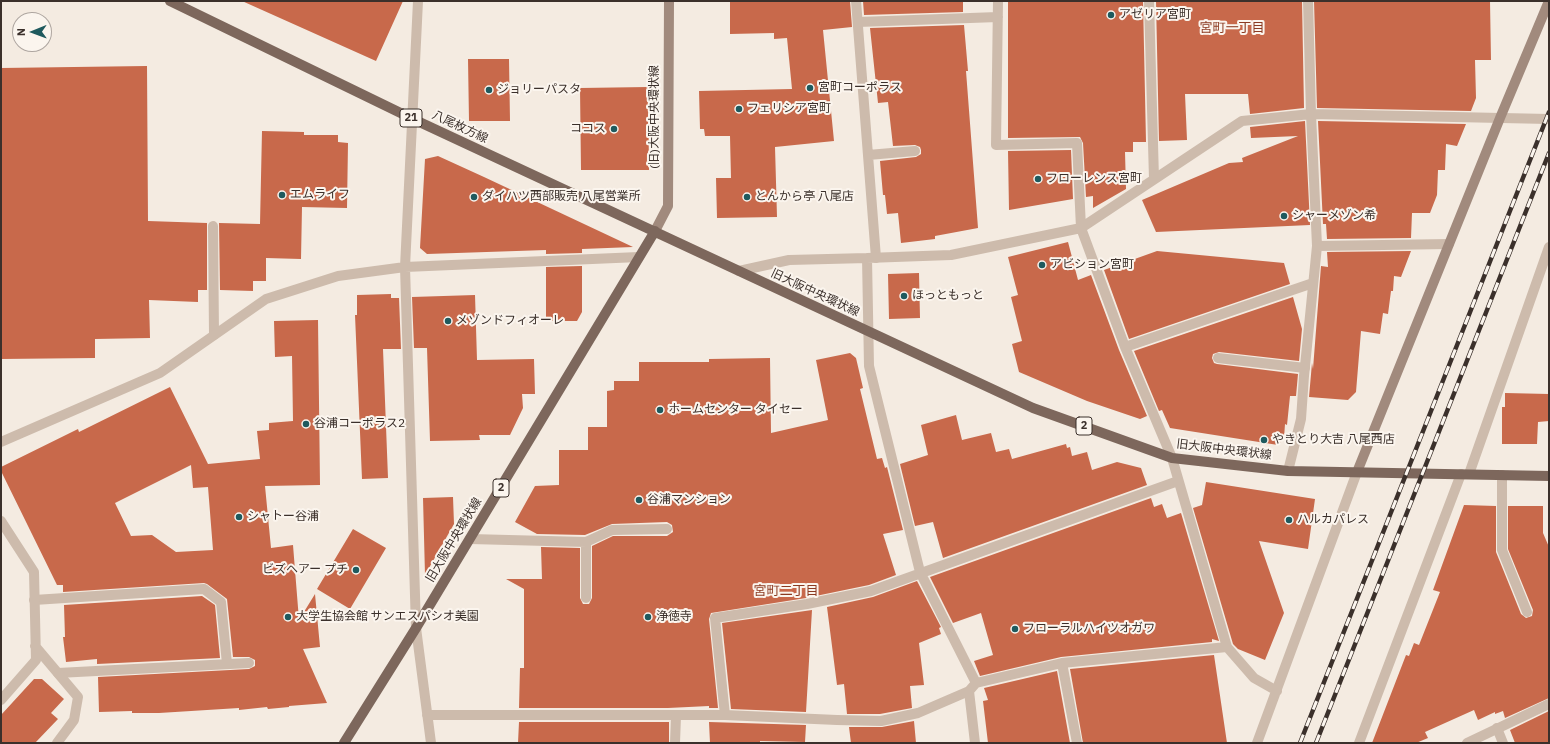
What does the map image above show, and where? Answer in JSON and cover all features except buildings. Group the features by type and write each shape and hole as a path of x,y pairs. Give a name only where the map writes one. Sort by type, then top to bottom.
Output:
{"main road":[{"name":"八尾枚方線","path":"170,1 413,119 655,231"},
{"name":"旧大阪中央環状線","path":"344,743 416,628 655,231 1033,408 1172,458 1288,471 1549,476"}],"street":[{"path":"418,1 405,267 416,628 431,743"},
{"name":"(旧)大阪中央環状線","path":"655,231 668,206 669,1"},
{"path":"856,1 868,155 872,258 868,332 869,366 920,572 976,683"},
{"path":"998,1 996,145 1077,143 1081,228 1125,347 1172,458 1227,647 1254,678 1277,691"},
{"path":"1149,1 1154,179"},
{"path":"1288,471 1301,419 1317,246 1310,114 1308,1"},
{"path":"1257,743 1357,472 1500,118 1549,1"},
{"path":"858,22 998,17"},
{"path":"739,271 789,260 951,255 1081,228 1242,121 1310,114 1549,119"},
{"path":"868,155 915,151"},
{"path":"213,226 214,335"},
{"path":"1317,246 1449,244"},
{"path":"1359,743 1465,474 1549,247"},
{"path":"1,442 160,373 266,299 338,276 405,267 639,257"},
{"path":"1125,347 1313,283"},
{"path":"1218,358 1305,368"},
{"path":"1502,475 1502,550 1527,612"},
{"path":"725,715 715,618 807,604 864,592 979,553 1178,481"},
{"path":"1,521 34,572 36,660 1,700"},
{"path":"470,539 586,542 612,530 667,529"},
{"path":"586,542 586,598"},
{"path":"34,600 204,590 221,602 227,664"},
{"path":"35,646 78,697 74,720 57,743"},
{"path":"427,715 725,715 881,721 918,713 969,692 976,683 1062,663 1227,647"},
{"path":"58,673 249,663"},
{"path":"1062,663 1077,743"},
{"path":"969,692 975,743"},
{"path":"1467,743 1549,704"},
{"path":"675,743 676,716"},
{"path":"1497,728 1503,743"}],"railway":[{"path":"1300,743 1549,112"},
{"path":"1316,743 1549,153"}],"place":[{"name":"アゼリア宮町","path":"1111,15"},
{"name":"宮町コーポラス","path":"810,88"},
{"name":"ジョリーパスタ","path":"489,90"},
{"name":"フェリシア宮町","path":"739,109"},
{"name":"ココス","path":"614,129"},
{"name":"フローレンス宮町","path":"1038,179"},
{"name":"エムライフ","path":"282,195"},
{"name":"ダイハツ西部販売 八尾営業所","path":"474,197"},
{"name":"とんから亭 八尾店","path":"747,197"},
{"name":"シャーメゾン希","path":"1284,216"},
{"name":"アビション宮町","path":"1042,265"},
{"name":"ほっともっと","path":"904,296"},
{"name":"メゾンドフィオーレ","path":"448,321"},
{"name":"ホームセンター タイセー","path":"660,410"},
{"name":"谷浦コーポラス2","path":"306,424"},
{"name":"やきとり大吉 八尾西店","path":"1264,440"},
{"name":"谷浦マンション","path":"639,500"},
{"name":"シャトー谷浦","path":"239,517"},
{"name":"ハルカパレス","path":"1289,520"},
{"name":"ビズヘアー プチ","path":"356,570"},
{"name":"大学生協会館 サンエスパシオ美園","path":"288,617"},
{"name":"浄徳寺","path":"648,617"},
{"name":"フローラルハイツオガワ","path":"1015,629"}],"district":[{"name":"宮町一丁目","path":"1232,28"},
{"name":"宮町二丁目","path":"786,591"}]}
